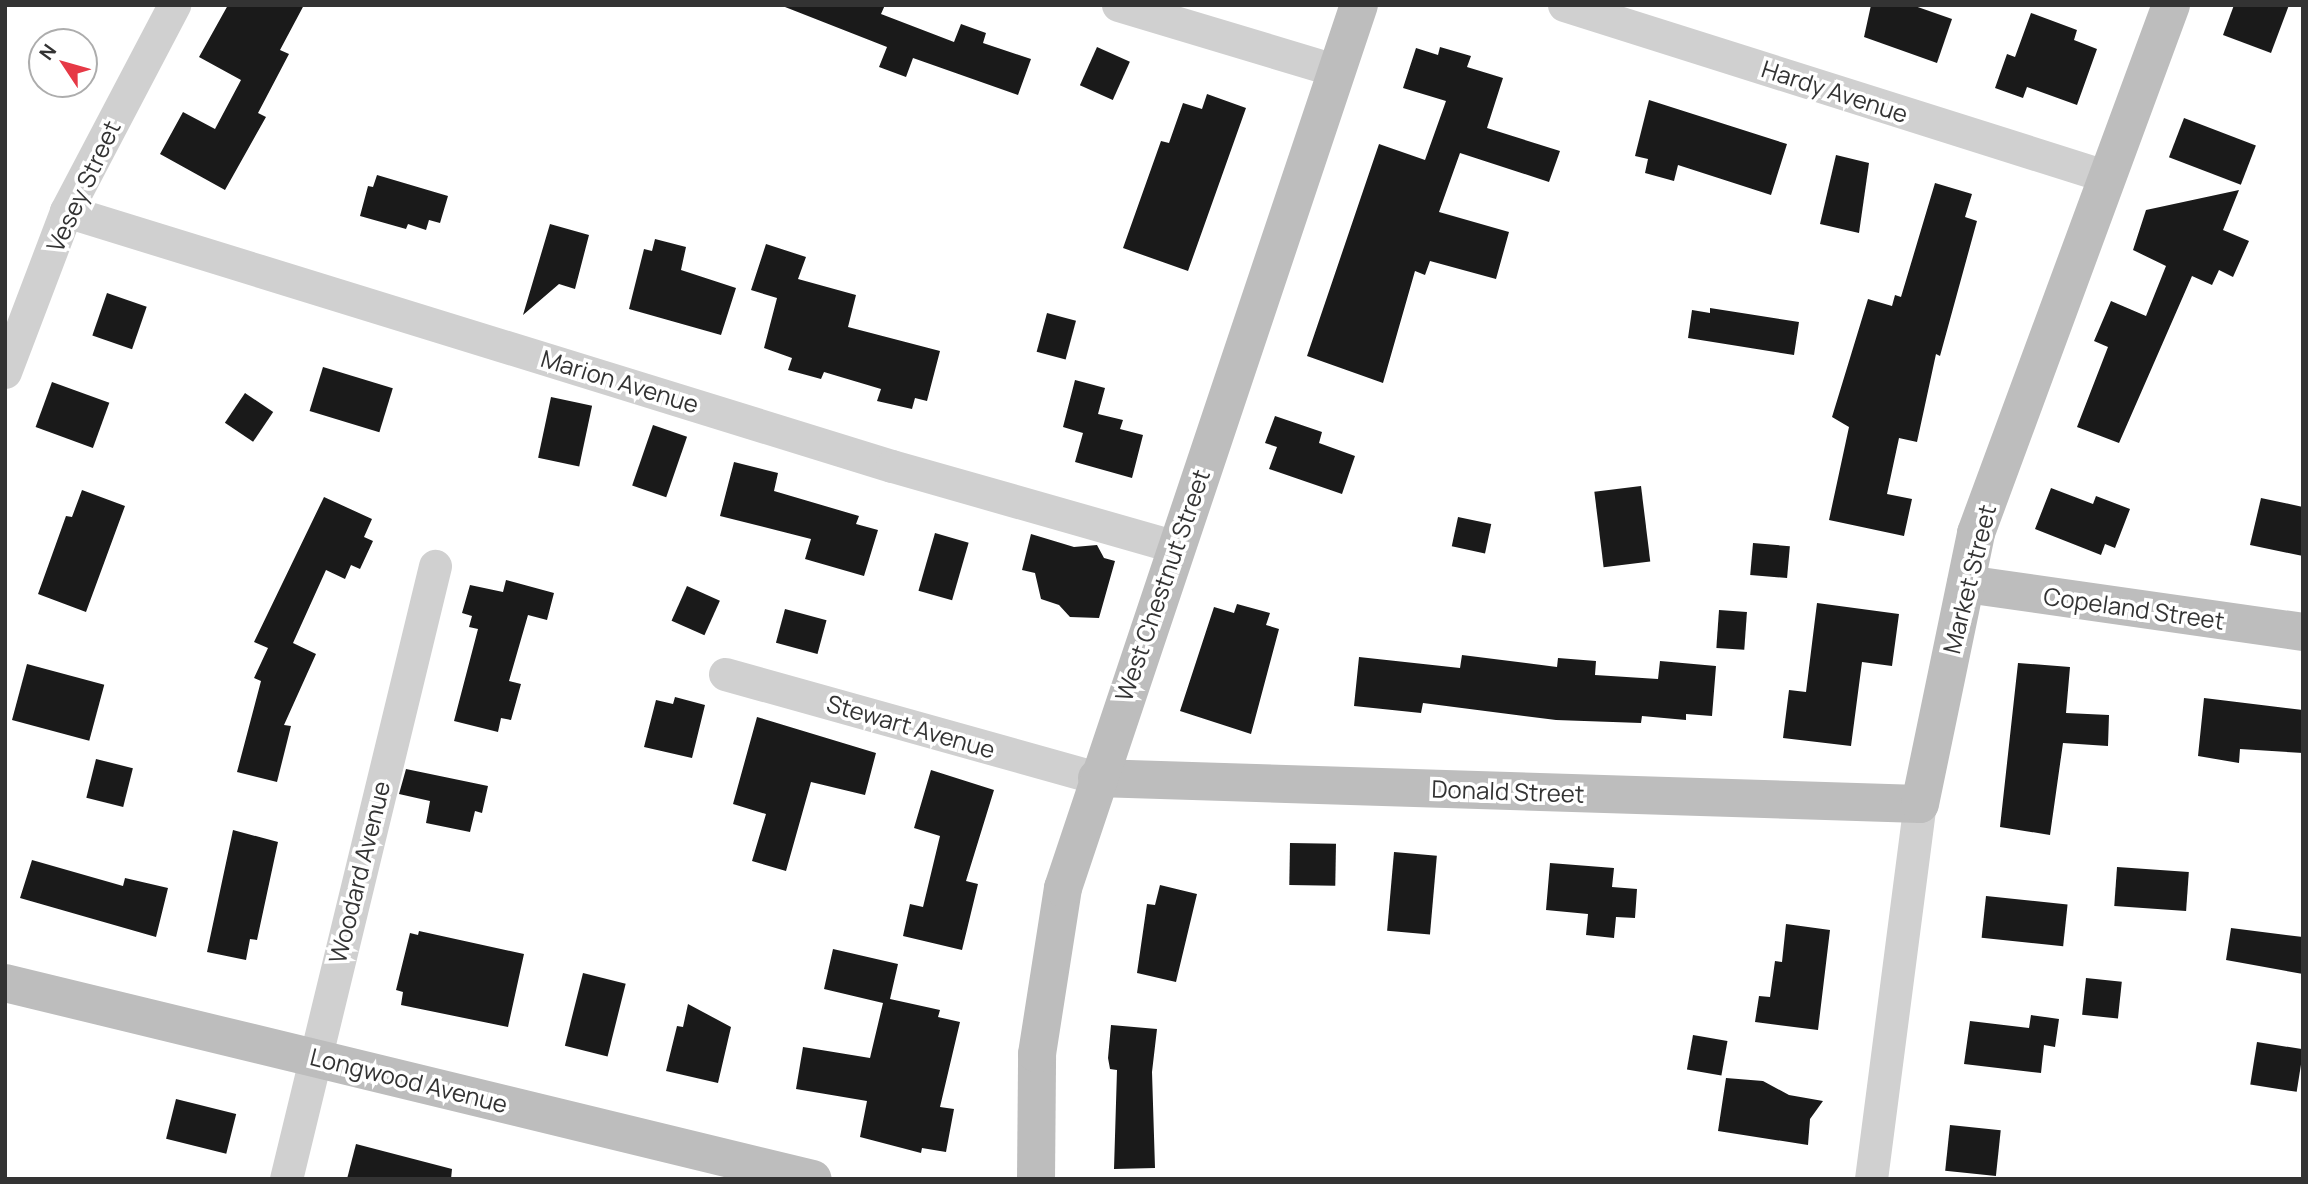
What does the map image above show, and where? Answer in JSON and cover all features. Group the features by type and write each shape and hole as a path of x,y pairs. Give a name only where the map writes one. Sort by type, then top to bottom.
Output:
{"main road":[{"name":"West Chestnut Street","path":"1036,1179 1036,1066 1044,995 1063,888 1097,778 1334,70 1359,5"},
{"name":"Market Street","path":"1920,804 1976,533 2105,176 2171,5"},
{"name":"Copeland Street","path":"1966,584 2303,632"},
{"name":"Donald Street","path":"1097,778 1920,804"},
{"name":"Longwood Avenue","path":"5,983 313,1056 767,1174 813,1179"}],"street":[{"name":"Vesey Street","path":"5,372 66,211 174,5"},
{"path":"1118,5 1334,70"},
{"name":"Hardy Avenue","path":"1564,5 2105,176"},
{"name":"Marion Avenue","path":"66,211 892,466 1176,547"},
{"name":"Woodard Avenue","path":"286,1179 313,1056 435,566"},
{"name":"Stewart Avenue","path":"725,674 1097,778"},
{"name":"Market Street","path":"1871,1179 1920,804"}],"building":[{"path":"228,5 304,5 280,50 289,54 258,113 266,117 225,190 160,154 183,112 215,129 241,80 199,57"},
{"path":"885,5 881,14 954,42 961,24 986,33 983,43 1031,59 1018,95 913,58 906,77 879,67 887,47 785,7"},
{"path":"1871,5 1912,5 1952,19 1937,63 1864,37"},
{"path":"2234,5 2289,5 2271,53 2223,35"},
{"path":"2031,13 2077,30 2074,40 2097,49 2077,105 2027,87 2023,98 1995,88 2007,54 2015,57"},
{"path":"1097,47 1130,62 1113,100 1080,85"},
{"path":"1440,47 1471,56 1467,67 1503,78 1487,128 1560,151 1549,182 1460,153 1439,212 1509,232 1496,279 1430,261 1425,275 1415,271 1383,383 1307,356 1379,144 1425,160 1446,101 1403,88 1416,48 1438,55"},
{"path":"1207,94 1246,108 1188,271 1123,248 1161,141 1169,143 1183,103 1202,109"},
{"path":"1649,100 1787,144 1771,195 1678,165 1674,181 1645,173 1648,159 1635,156"},
{"path":"2184,118 2256,146 2241,185 2169,157"},
{"path":"1836,155 1869,163 1859,233 1820,224"},
{"path":"377,175 448,196 440,223 429,220 426,230 408,224 406,229 360,216 368,186 373,187"},
{"path":"1935,183 1972,194 1965,217 1977,221 1940,356 1936,354 1917,442 1899,438 1887,494 1912,499 1904,536 1829,520 1849,427 1832,417 1868,299 1892,306 1895,295 1901,297"},
{"path":"2239,190 2223,230 2249,241 2233,277 2219,270 2212,285 2192,276 2119,443 2077,427 2108,347 2094,341 2111,301 2146,316 2166,266 2133,250 2146,210"},
{"path":"550,224 589,235 575,289 559,284 523,315"},
{"path":"655,239 686,247 681,270 736,288 721,335 629,309 644,249 652,251"},
{"path":"766,244 806,257 798,279 856,295 848,327 940,351 927,401 915,398 912,409 877,401 881,389 824,372 821,379 788,370 792,358 764,348 777,298 751,290"},
{"path":"107,293 147,307 132,349 92,336"},
{"path":"1710,308 1799,322 1794,355 1688,338 1692,310 1710,313"},
{"path":"1047,313 1076,321 1066,359 1037,352"},
{"path":"323,367 393,388 379,432 310,411"},
{"path":"1075,380 1105,388 1098,414 1123,420 1120,429 1143,435 1132,478 1075,462 1083,433 1063,427"},
{"path":"52,382 109,403 93,448 36,427"},
{"path":"245,393 273,412 253,442 225,423"},
{"path":"551,397 592,406 579,466 538,458"},
{"path":"1275,416 1322,432 1319,443 1355,456 1342,494 1269,469 1277,447 1265,443"},
{"path":"653,425 687,437 666,497 632,486"},
{"path":"734,462 778,473 774,491 859,516 856,524 878,530 864,576 805,559 811,539 720,516"},
{"path":"1641,486 1650,561 1604,567 1594,492"},
{"path":"2051,488 2093,504 2096,496 2130,509 2115,548 2105,544 2101,555 2035,529"},
{"path":"82,490 125,506 86,612 38,594 66,516 72,517"},
{"path":"324,497 372,519 364,537 373,541 360,569 351,565 345,579 326,570 293,643 316,654 284,725 291,726 277,782 237,772 261,681 254,678 268,648 254,642"},
{"path":"2261,498 2303,507 2303,556 2250,545"},
{"path":"1458,517 1491,524 1485,553 1452,546"},
{"path":"935,533 969,543 952,600 918,591"},
{"path":"1031,534 1074,547 1097,545 1104,558 1115,561 1099,618 1070,617 1059,605 1041,599 1035,573 1022,570"},
{"path":"1753,543 1790,546 1787,578 1750,575"},
{"path":"506,580 554,593 547,620 528,615 509,681 521,684 511,720 501,718 498,732 454,721 478,629 469,627 472,616 462,613 470,585 503,592"},
{"path":"687,586 720,601 704,635 672,621"},
{"path":"1817,603 1899,614 1892,666 1862,662 1851,746 1783,738 1789,690 1806,692"},
{"path":"1237,604 1270,613 1266,625 1279,629 1251,734 1180,711 1214,607 1234,613"},
{"path":"785,609 827,620 817,654 776,643"},
{"path":"1719,610 1747,612 1744,650 1716,648"},
{"path":"1462,655 1557,667 1558,658 1596,661 1595,675 1658,679 1660,661 1716,666 1712,716 1686,714 1686,720 1642,716 1641,723 1556,720 1423,703 1421,713 1354,706 1359,657 1460,668"},
{"path":"2018,663 2070,667 2066,713 2109,715 2108,746 2063,743 2050,835 2000,827"},
{"path":"27,664 104,685 89,741 12,720"},
{"path":"675,697 705,705 692,758 644,747 656,700 673,704"},
{"path":"2204,698 2303,710 2303,753 2240,749 2239,763 2198,756"},
{"path":"757,717 876,753 865,795 811,782 786,871 752,861 766,814 733,804"},
{"path":"96,759 133,768 123,807 86,798"},
{"path":"406,769 488,786 482,813 475,811 470,832 426,823 430,801 399,794"},
{"path":"931,770 994,790 966,881 978,884 962,950 903,936 910,904 923,907 940,836 914,828"},
{"path":"233,830 278,842 257,940 250,939 246,960 207,952"},
{"path":"1290,843 1336,844 1335,886 1289,885"},
{"path":"1394,852 1437,856 1430,934 1387,931"},
{"path":"32,860 123,886 125,878 168,888 156,937 20,898"},
{"path":"1550,863 1614,868 1612,887 1637,889 1635,918 1616,917 1614,938 1586,935 1588,914 1546,910"},
{"path":"2117,867 2189,872 2186,911 2114,906"},
{"path":"1160,885 1197,894 1176,982 1137,973 1147,904 1155,905"},
{"path":"1986,896 2068,905 2063,946 1982,938"},
{"path":"1786,924 1830,930 1818,1030 1755,1022 1759,996 1770,997 1775,961 1782,962"},
{"path":"2231,928 2303,937 2303,974 2226,960"},
{"path":"419,931 524,954 508,1027 401,1005 403,992 396,990 410,933 418,935"},
{"path":"833,949 898,964 890,999 940,1010 938,1017 960,1022 940,1107 954,1109 946,1152 922,1148 921,1153 860,1137 867,1101 796,1089 803,1047 870,1058 883,1003 824,989"},
{"path":"583,973 626,984 608,1056 565,1046"},
{"path":"2086,978 2122,982 2118,1019 2082,1015"},
{"path":"688,1004 731,1027 718,1083 666,1071 677,1026 683,1027"},
{"path":"2031,1015 2059,1019 2055,1047 2044,1045 2041,1073 1964,1064 1970,1021 2029,1028"},
{"path":"1111,1025 1157,1029 1152,1072 1155,1168 1114,1169 1117,1070 1110,1069 1108,1058"},
{"path":"1693,1035 1727,1041 1721,1076 1687,1069"},
{"path":"2257,1042 2303,1049 2297,1092 2250,1084"},
{"path":"1726,1078 1763,1081 1789,1095 1823,1101 1810,1119 1808,1145 1718,1131"},
{"path":"176,1099 236,1114 226,1154 166,1139"},
{"path":"1950,1125 2001,1130 1996,1176 1945,1171"},
{"path":"356,1144 452,1169 451,1179 347,1179"}]}
